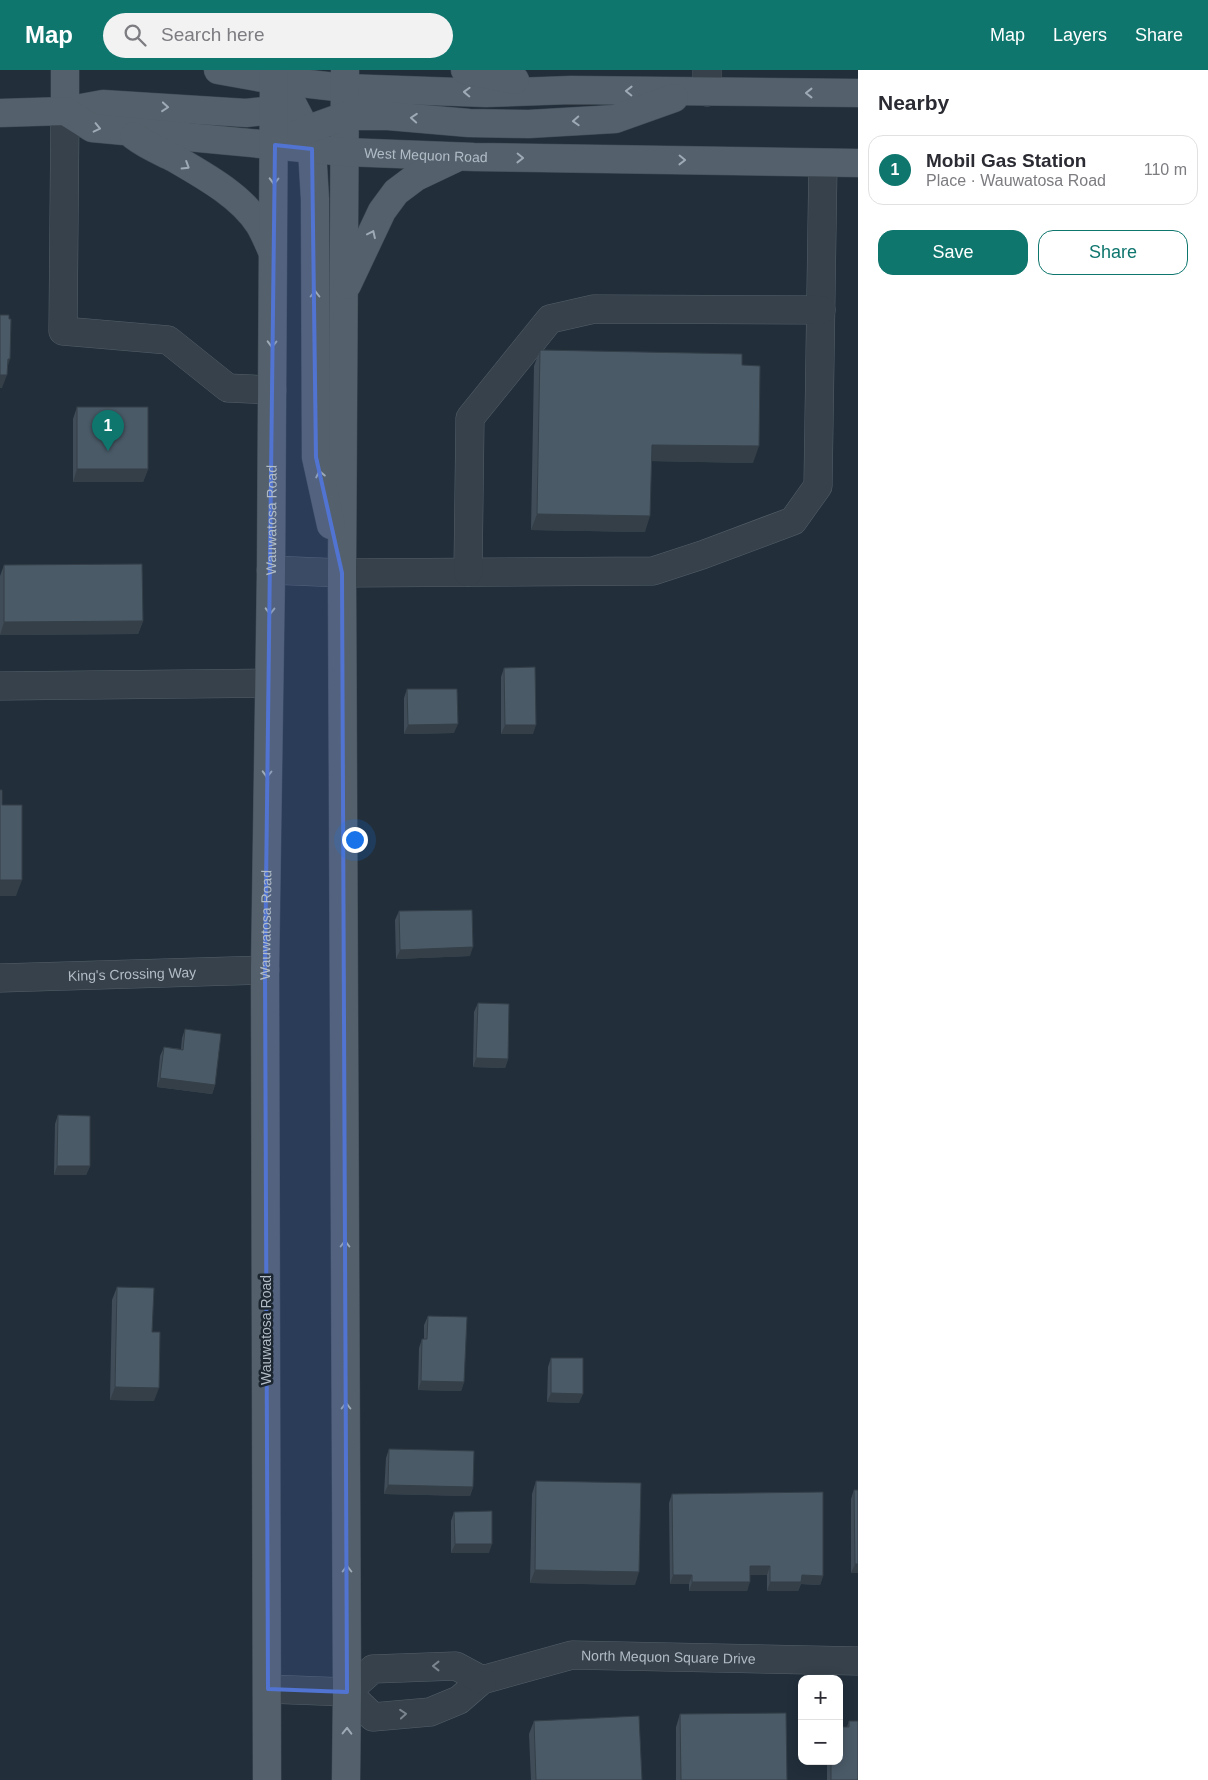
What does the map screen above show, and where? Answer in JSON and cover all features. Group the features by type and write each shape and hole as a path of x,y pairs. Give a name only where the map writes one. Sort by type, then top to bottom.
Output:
{"main road":[{"path":"65,70 65,111"},
{"name":"West Mequon Road","path":"218,70 274,75 310,110 345,152 461,156 858,163"},
{"path":"465,70 571,90"},
{"name":"Wauwatosa Road","path":"274,75 310,110"},
{"name":"West Mequon Road","path":"65,111 92,128 275,145 345,79 486,93 701,85 858,93"},
{"name":"Wauwatosa Road","path":"267,1780 265,970 275,145 345,79"},
{"path":"0,113 65,111 103,104 246,113 310,110 469,123 529,124 615,119 701,85"},
{"path":"310,110 315,199 316,457 342,573"},
{"path":"129,132 146,145 172,157 198,173 228,193 246,208 259,224 273,253"},
{"path":"345,152 342,573 346,1780"},
{"path":"343,293 382,211 396,192 416,177 461,156"}],"street":[{"path":"65,111 63,331 168,340 228,388 272,390"},
{"path":"271,570 342,573 653,571 793,521 818,486 823,163"},
{"path":"468,572 470,418 550,319 594,309 821,310"},
{"path":"0,686 268,682"},
{"name":"King's Crossing Way","path":"0,978 265,970"},
{"name":"North Mequon Square Drive","path":"347,1692 373,1717 430,1712 459,1700 482,1680 572,1655 858,1661"},
{"path":"268,1689 347,1692 373,1669 456,1666 482,1680"}],"highlighted area":[{"path":"275,145 312,149 316,457 342,573 347,1692 268,1689 265,970"}],"building":[{"path":"0,315 9,315 9,319 11,319 10,359 8,359 7,375 0,375"},
{"path":"540,350 742,354 742,365 760,366 759,446 652,445 650,516 537,514"},
{"path":"77,407 148,407 148,469 77,469"},
{"path":"142,564 143,621 4,622 4,565"},
{"path":"535,667 536,725 505,725 504,668"},
{"path":"407,689 457,689 458,724 408,725"},
{"path":"0,790 2,790 2,805 22,805 22,880 0,880"},
{"path":"472,910 473,947 400,950 399,911"},
{"path":"478,1003 509,1004 508,1059 476,1058"},
{"path":"185,1029 221,1034 215,1085 160,1078 164,1047 183,1050"},
{"path":"58,1115 90,1116 90,1166 57,1166"},
{"path":"117,1287 154,1288 152,1332 160,1332 159,1388 115,1387"},
{"path":"428,1316 467,1317 464,1382 421,1381 422,1339 427,1339"},
{"path":"551,1358 583,1358 583,1394 551,1393"},
{"path":"389,1449 474,1451 473,1487 388,1485"},
{"path":"536,1481 641,1483 639,1572 535,1570"},
{"path":"854,1490 858,1490 858,1564 855,1564"},
{"path":"823,1492 823,1576 802,1575 801,1582 770,1582 770,1566 750,1566 750,1582 692,1582 692,1575 673,1575 672,1494"},
{"path":"492,1511 492,1544 455,1544 454,1512"},
{"path":"786,1713 787,1780 681,1780 680,1714"},
{"path":"639,1716 642,1780 536,1780 534,1721"},
{"path":"849,1721 858,1721 858,1780 831,1780 831,1765 843,1765 843,1727 849,1727"}],"place":[{"name":"Mobil Gas Station","path":"108,451"}]}
